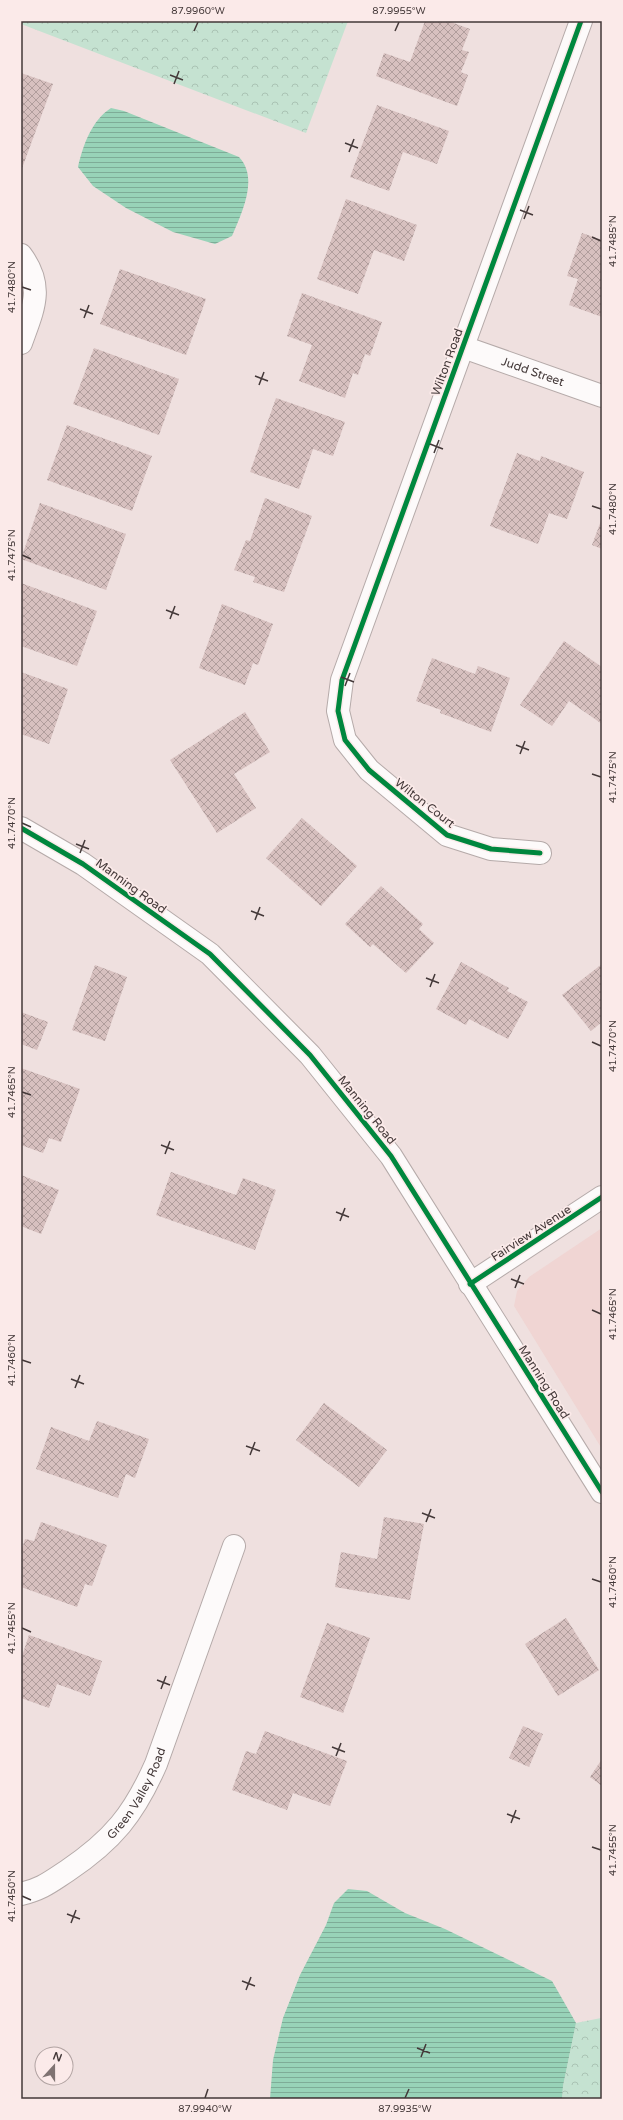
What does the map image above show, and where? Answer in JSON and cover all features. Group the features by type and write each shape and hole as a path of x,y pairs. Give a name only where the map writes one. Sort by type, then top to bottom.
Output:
{"street":[{"name":"Wilton Road","path":"338,711 342,680 581,21"},
{"path":"21,255 32,274 36,296 21,343"},
{"name":"Judd Street","path":"463,347 602,396"},
{"name":"Wilton Court","path":"338,711 345,740 369,770 446,834 491,849 540,853"},
{"name":"Manning Road","path":"21,828 83,864 210,954 310,1055 391,1156 602,1492"},
{"name":"Fairview Avenue","path":"470,1284 602,1197"},
{"name":"Green Valley Road","path":"21,1894 38,1890 91,1854 112,1835 128,1816 143,1794 156,1764 234,1546"}],"shaded area":[{"path":"111,108 124,111 239,157 245,165 248,175 248,185 244,206 232,236 215,244 173,232 126,208 93,186 78,167 89,134 104,113"},
{"path":"602,1228 602,1449 514,1306 517,1291 529,1277"},
{"path":"348,1889 367,1891 405,1913 445,1929 552,1981 576,2023 563,2086 562,2099 270,2099 273,2060 283,2018 300,1975 326,1925 334,1903"}],"green space":[{"path":"21,21 348,21 306,133 21,24"},
{"path":"601,2018 602,2099 562,2099 563,2086 576,2023"}],"building":[{"path":"425,21 448,21 470,29 462,50 469,52 461,72 468,75 457,106 376,76 384,53 410,62"},
{"path":"21,73 53,84 21,171"},
{"path":"377,105 449,131 437,164 403,152 389,191 350,177"},
{"path":"346,199 417,225 404,261 374,250 358,294 317,279"},
{"path":"582,233 602,240 602,317 569,305 578,279 567,276"},
{"path":"120,269 206,299 186,355 100,324"},
{"path":"302,293 382,322 370,356 365,354 358,375 353,373 345,398 299,381 312,345 287,336"},
{"path":"94,348 179,379 159,435 73,404"},
{"path":"276,398 345,422 333,456 313,449 299,489 250,472"},
{"path":"67,425 152,456 132,511 47,480"},
{"path":"517,453 540,461 541,456 584,472 567,519 549,513 538,544 490,526"},
{"path":"265,498 312,516 284,592 253,582 255,577 234,570 246,540 250,541"},
{"path":"40,503 126,534 106,590 21,559"},
{"path":"602,518 602,549 592,545"},
{"path":"21,583 97,611 77,666 21,646"},
{"path":"222,604 273,624 258,665 253,663 245,685 199,668"},
{"path":"564,641 602,667 602,724 569,701 552,726 520,705"},
{"path":"432,658 475,674 478,666 510,678 491,732 440,713 441,710 416,701"},
{"path":"21,672 68,689 49,744 21,734"},
{"path":"245,712 270,752 234,774 256,808 217,833 170,760"},
{"path":"302,818 357,866 321,906 266,858"},
{"path":"381,886 423,924 419,929 434,943 406,973 373,944 370,947 345,924"},
{"path":"461,962 509,988 507,991 528,1002 508,1039 469,1019 466,1025 436,1009"},
{"path":"602,964 602,1022 591,1031 562,995"},
{"path":"95,965 127,977 105,1041 72,1030"},
{"path":"21,1012 48,1022 37,1050 21,1044"},
{"path":"21,1068 80,1089 61,1142 49,1138 43,1153 21,1145"},
{"path":"171,1172 236,1195 243,1178 276,1190 255,1250 156,1215"},
{"path":"21,1175 59,1190 41,1234 21,1226"},
{"path":"324,1403 387,1450 359,1487 296,1440"},
{"path":"97,1421 149,1439 135,1478 126,1474 118,1498 36,1469 51,1427 89,1441"},
{"path":"384,1517 424,1524 410,1600 335,1587 341,1552 377,1559"},
{"path":"41,1522 107,1545 92,1586 85,1584 77,1607 21,1587 21,1552 25,1539 34,1541"},
{"path":"566,1618 599,1670 558,1696 525,1644"},
{"path":"327,1623 370,1638 343,1713 300,1697"},
{"path":"29,1635 102,1661 90,1696 57,1684 49,1708 21,1698 21,1659"},
{"path":"523,1726 543,1734 529,1767 509,1758"},
{"path":"265,1731 347,1761 330,1806 293,1793 287,1810 232,1790 246,1751 256,1754"},
{"path":"602,1759 602,1786 590,1777"}],"cycle path":[{"path":"540,853 491,849 447,835 369,770 345,740 338,711 342,680 581,21"},
{"path":"21,828 83,864 210,954 310,1055 391,1156 602,1492"},
{"path":"470,1284 602,1197"}]}
